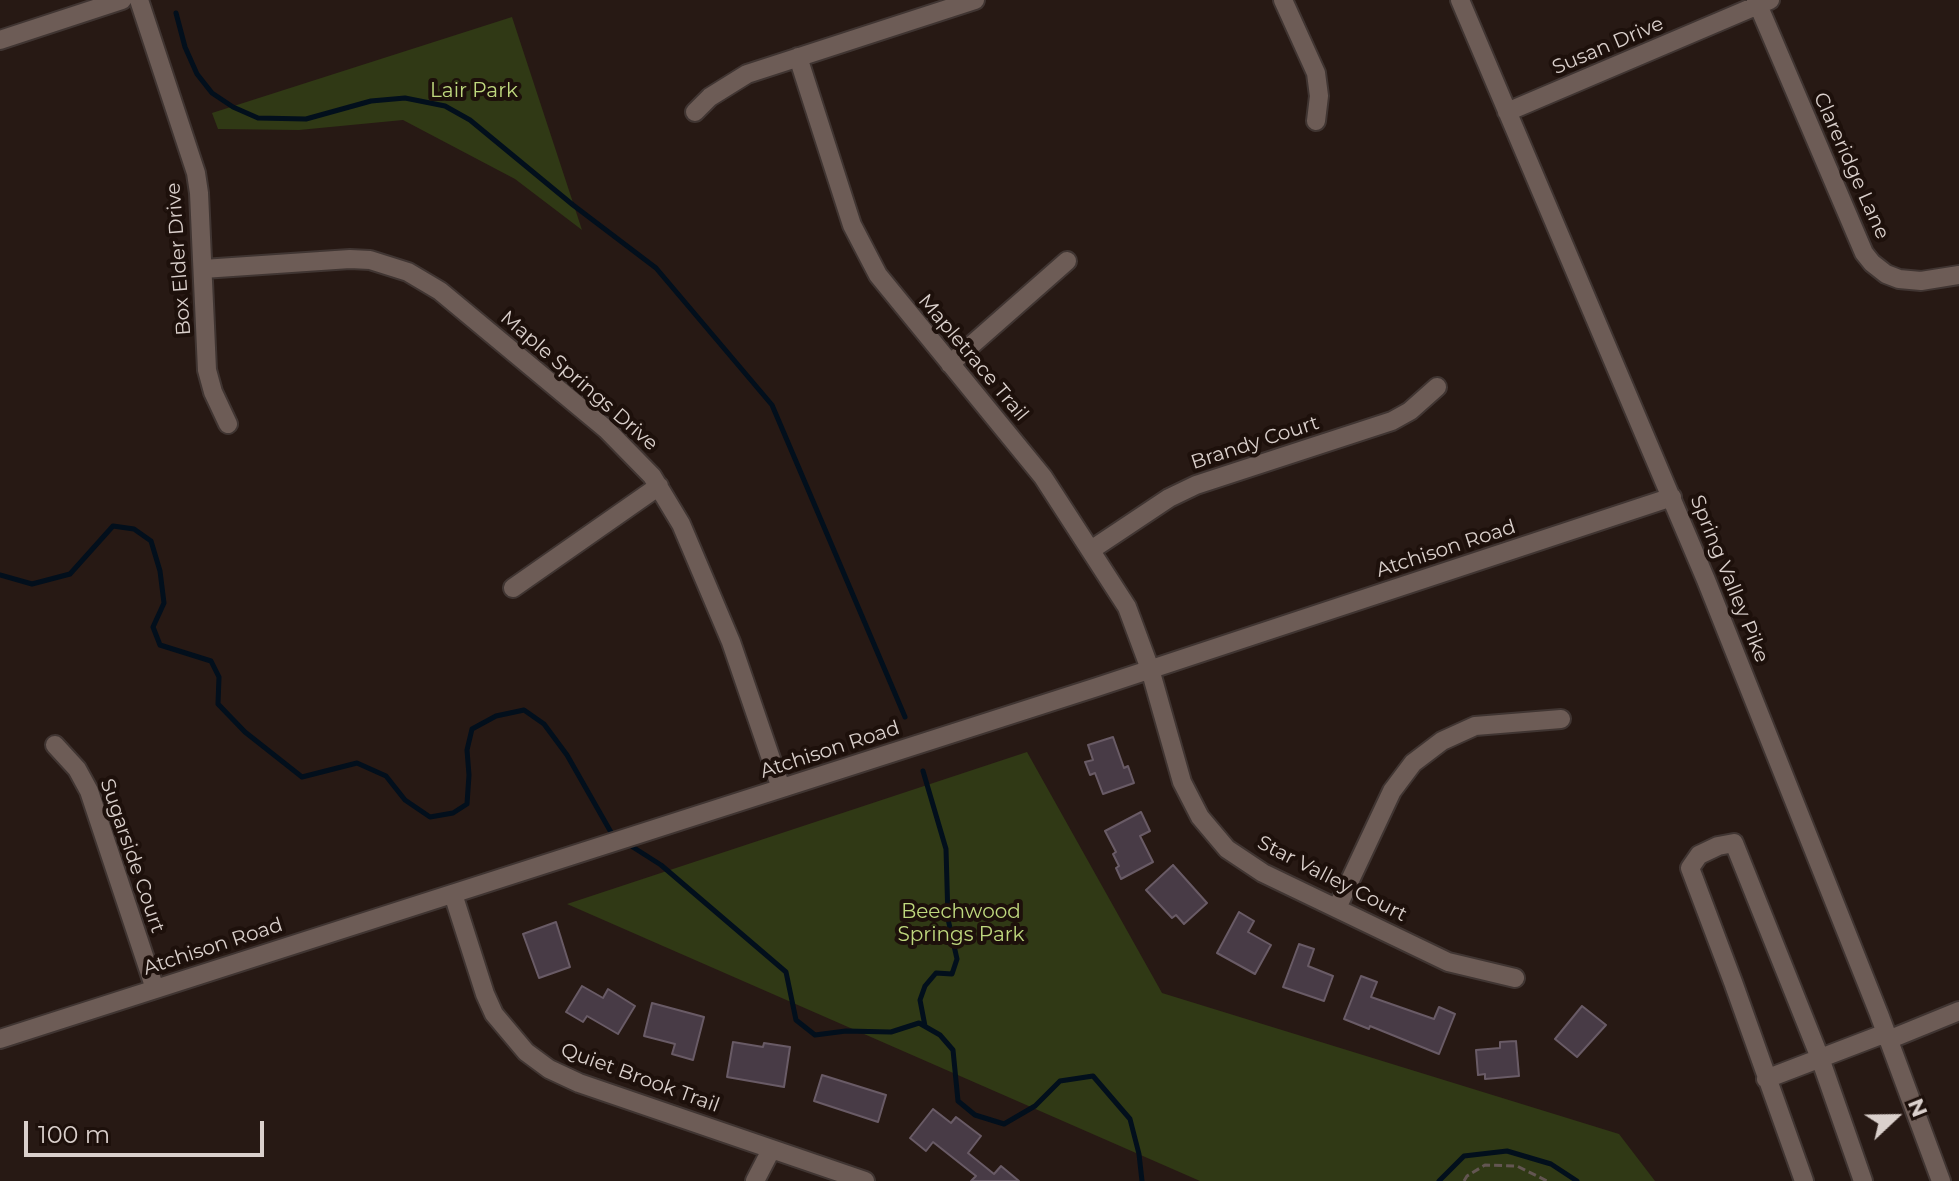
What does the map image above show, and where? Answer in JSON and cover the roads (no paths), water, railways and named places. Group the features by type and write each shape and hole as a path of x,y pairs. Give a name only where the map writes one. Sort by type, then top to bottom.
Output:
{"street":[{"path":"0,40 122,0"},
{"name":"Box Elder Drive","path":"139,0 196,173 207,370 228,424"},
{"path":"695,112 728,84 747,74 975,0"},
{"path":"1283,0 1316,73 1319,96 1316,121"},
{"name":"Spring Valley Pike","path":"1460,0 1672,497 1887,1036 1941,1181"},
{"name":"Susan Drive","path":"1507,112 1762,2"},
{"name":"Clareridge Lane","path":"1762,2 1858,240 1872,263 1899,279 1921,281 1959,275"},
{"name":"Mapletrace Trail","path":"798,57 852,225 864,251 902,308 1043,477 1127,607 1150,669"},
{"name":"Maple Springs Drive","path":"203,269 350,259 370,260 408,272 440,291 606,429 659,486 681,524 731,642 781,788"},
{"path":"950,364 1067,261"},
{"name":"Brandy Court","path":"1091,550 1169,498 1196,485 1392,421 1418,405 1437,387"},
{"path":"513,588 659,486"},
{"name":"Atchison Road","path":"0,1039 1150,669 1672,497"},
{"name":"Star Valley Court","path":"1150,669 1182,782 1200,817 1227,849 1263,873 1448,962 1515,978"},
{"path":"1337,908 1392,791 1413,763 1442,741 1475,726 1561,719"},
{"name":"Sugarside Court","path":"55,745 77,769 89,791 155,989"},
{"path":"1804,1181 1690,868 1699,855 1718,846 1734,843 1820,1058 1863,1181"},
{"name":"Quiet Brook Trail","path":"453,894 485,994 506,1031 526,1052 549,1069 568,1079 865,1181"},
{"path":"1766,1079 1959,1011"},
{"path":"755,1181 771,1150"}],"waterway":[{"path":"176,13 185,47 197,74 212,93 233,107 258,118 306,119 371,101 405,98 445,106 470,120 656,268 772,405 905,717"},
{"path":"0,575 32,584 70,574 113,526 134,529 151,541 160,571 164,603 153,627 160,645 211,661 219,677 218,704 245,732 302,777 357,763 386,776 405,800 430,817 453,813 467,804 467,750 472,729 496,716 524,710 544,724 567,755 616,837"},
{"path":"923,771 946,849 948,919 957,959 952,974 936,973 925,986 920,1000 925,1026"},
{"path":"628,844 661,865 786,972 796,1020 815,1035 846,1031 891,1032 919,1023 940,1035 953,1050 958,1101 975,1115 1004,1124 1035,1106 1060,1081 1093,1076 1130,1119 1142,1181"},
{"path":"1439,1181 1464,1156 1507,1151 1551,1164 1577,1181"}],"park label":[{"name":"Lair Park","path":"474,91"},
{"name":"Beechwood Springs Park","path":"961,924"}]}
